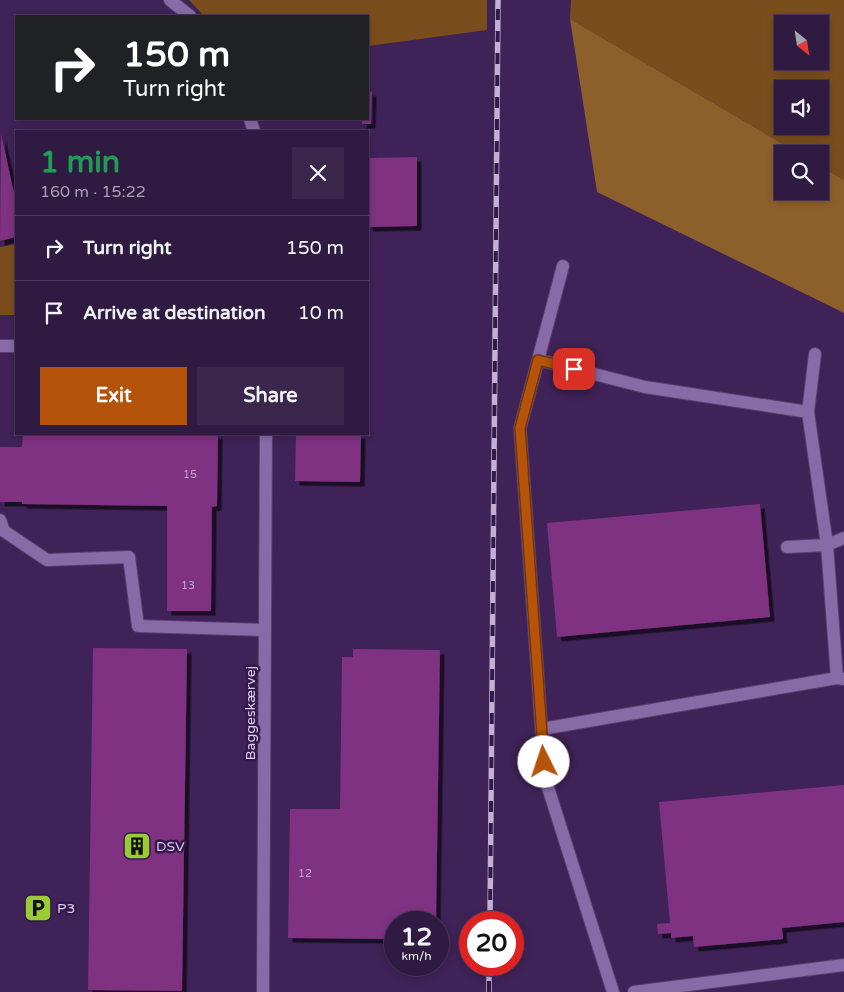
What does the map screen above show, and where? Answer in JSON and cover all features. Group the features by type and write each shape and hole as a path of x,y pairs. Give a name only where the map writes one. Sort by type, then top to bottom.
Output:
{"street":[{"path":"170,0 189,15"},
{"path":"563,266 520,428 546,778 613,992"},
{"path":"0,346 15,346"},
{"path":"542,729 841,678 827,545 808,412 815,354"},
{"path":"538,360 645,387 808,412"},
{"name":"Baggeskærvej","path":"263,992 266,435"},
{"path":"0,520 4,531 47,560 129,558 138,626 265,630"},
{"path":"788,547 827,545 844,538"},
{"path":"634,992 844,965"}],"shaded area":[{"path":"189,0 487,0 487,30 369,46 369,15 203,15"},
{"path":"571,0 844,0 844,180 829,171 829,145 785,145 570,19"},
{"path":"570,19 785,145 774,145 774,200 829,200 829,171 844,180 844,313 597,192"},
{"path":"15,244 15,315 0,315 0,247"}],"building":[{"path":"369,91 372,92 371,124 362,124 362,120 369,120"},
{"path":"1,134 15,197 15,237 0,241"},
{"path":"417,157 417,226 369,227 369,158"},
{"path":"23,435 218,435 217,506 212,507 211,611 167,611 167,506 0,502 0,447 22,447"},
{"path":"296,435 361,435 360,482 295,481"},
{"path":"760,504 770,617 557,637 547,523"},
{"name":"DSV","path":"93,648 187,649 182,991 88,990"},
{"path":"353,649 440,650 436,911 384,911 384,939 288,938 290,809 340,809 342,657 353,657"},
{"path":"844,785 844,922 782,928 783,939 694,947 693,936 671,938 671,933 658,934 657,924 670,923 659,802"}],"railway":[{"path":"490,911 498,0"},
{"path":"489,976 489,992"}],"place":[{"name":"DSV","path":"137,846"},
{"name":"P3","path":"38,908"}],"route":[{"path":"544,762 520,428 538,360 574,369"}]}
